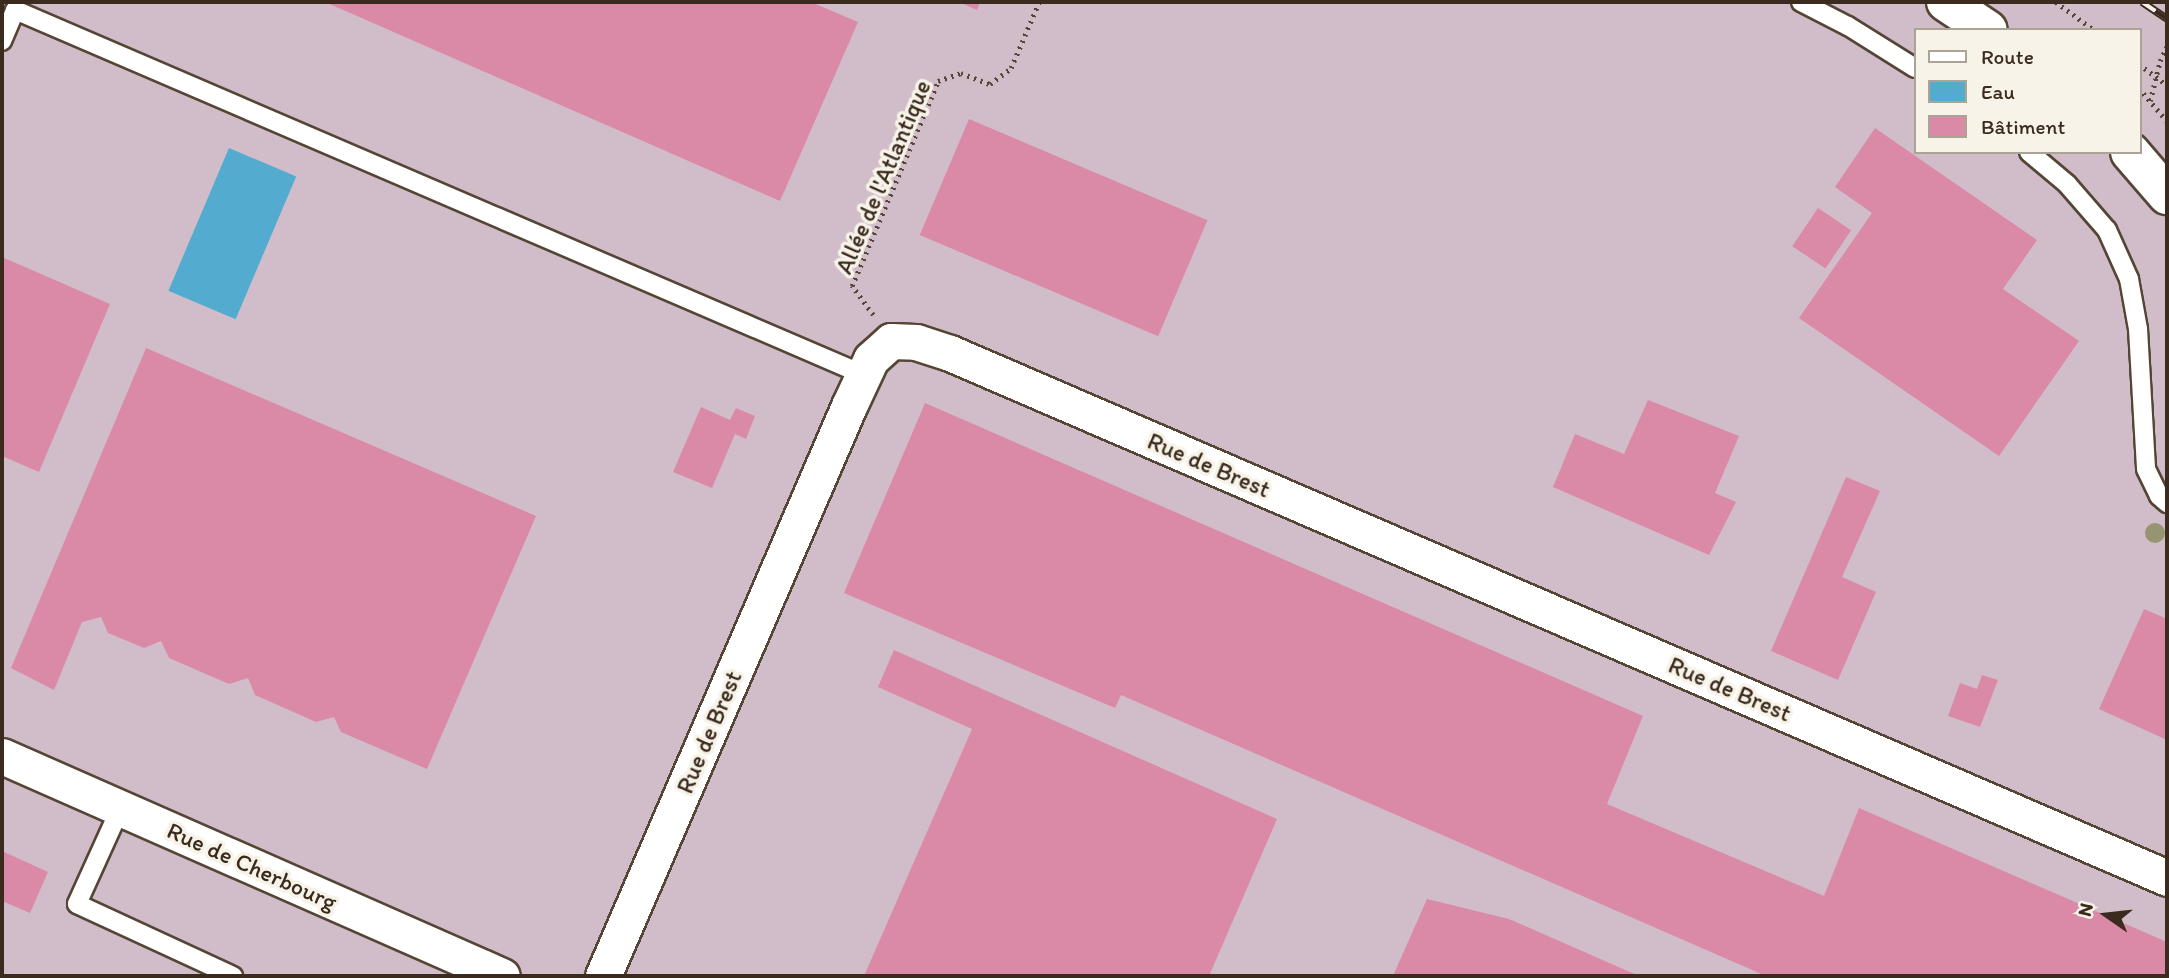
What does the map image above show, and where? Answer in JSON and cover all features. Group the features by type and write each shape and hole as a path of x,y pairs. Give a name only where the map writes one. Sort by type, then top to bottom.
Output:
{"main road":[{"path":"1946,2 1985,28"},
{"path":"2132,154 2167,195"}],"street":[{"name":"Rue de Brest","path":"603,976 871,359 891,341 916,342 950,353 2167,878"},
{"name":"Rue de Cherbourg","path":"2,756 502,976"}],"lane":[{"path":"1801,2 1848,26 1913,67"},
{"path":"2,41 15,10 864,375"},
{"path":"2031,154 2067,184 2107,230 2129,279 2138,329 2147,469 2159,496 2167,503"},
{"path":"120,808 77,904 233,976"}],"path":[{"name":"Allée de l'Atlantique","path":"891,341 852,286 938,81 961,73 990,84 1011,68 1040,2"},
{"path":"2056,2 2091,28"},
{"path":"2150,101 2155,76 2167,46"},
{"path":"2141,66 2167,85"},
{"path":"2141,90 2167,121"}],"shaded area":[{"path":"2,2 2167,2 2167,976 2,976"}],"water":[{"path":"229,148 296,177 236,319 168,291"}],"building":[{"path":"325,2 811,2 858,22 780,201"},
{"path":"959,2 980,2 977,10"},
{"path":"969,119 1207,220 1158,336 920,235"},
{"path":"1875,128 2037,240 2003,289 2079,341 1999,456 1799,318 1872,213 1835,187"},
{"path":"1818,208 1851,230 1825,269 1792,246"},
{"path":"2,257 110,304 39,472 2,456"},
{"path":"146,348 536,516 427,769 341,732 334,717 316,722 255,695 248,678 229,684 169,658 161,641 144,648 108,633 101,617 82,622 54,690 11,668"},
{"path":"1648,400 1739,436 1715,493 1736,502 1709,555 1553,487 1575,434 1624,454"},
{"path":"925,403 1643,716 1607,804 1824,896 1859,808 2167,942 2167,976 1766,976 1121,695 1115,708 844,593"},
{"path":"701,407 730,420 736,408 755,416 746,439 735,434 712,488 673,472"},
{"path":"1846,477 1880,491 1842,577 1876,592 1838,680 1771,651"},
{"path":"2144,609 2167,619 2167,740 2099,709"},
{"path":"894,650 1277,819 1209,976 864,976 972,729 878,687"},
{"path":"1982,675 1998,680 1980,727 1948,716 1960,683 1977,689"},
{"path":"2,851 48,872 30,913 2,901"},
{"path":"1427,899 1509,919 1639,976 1393,976"}],"railway":[{"path":"2142,2 2167,19"}]}
